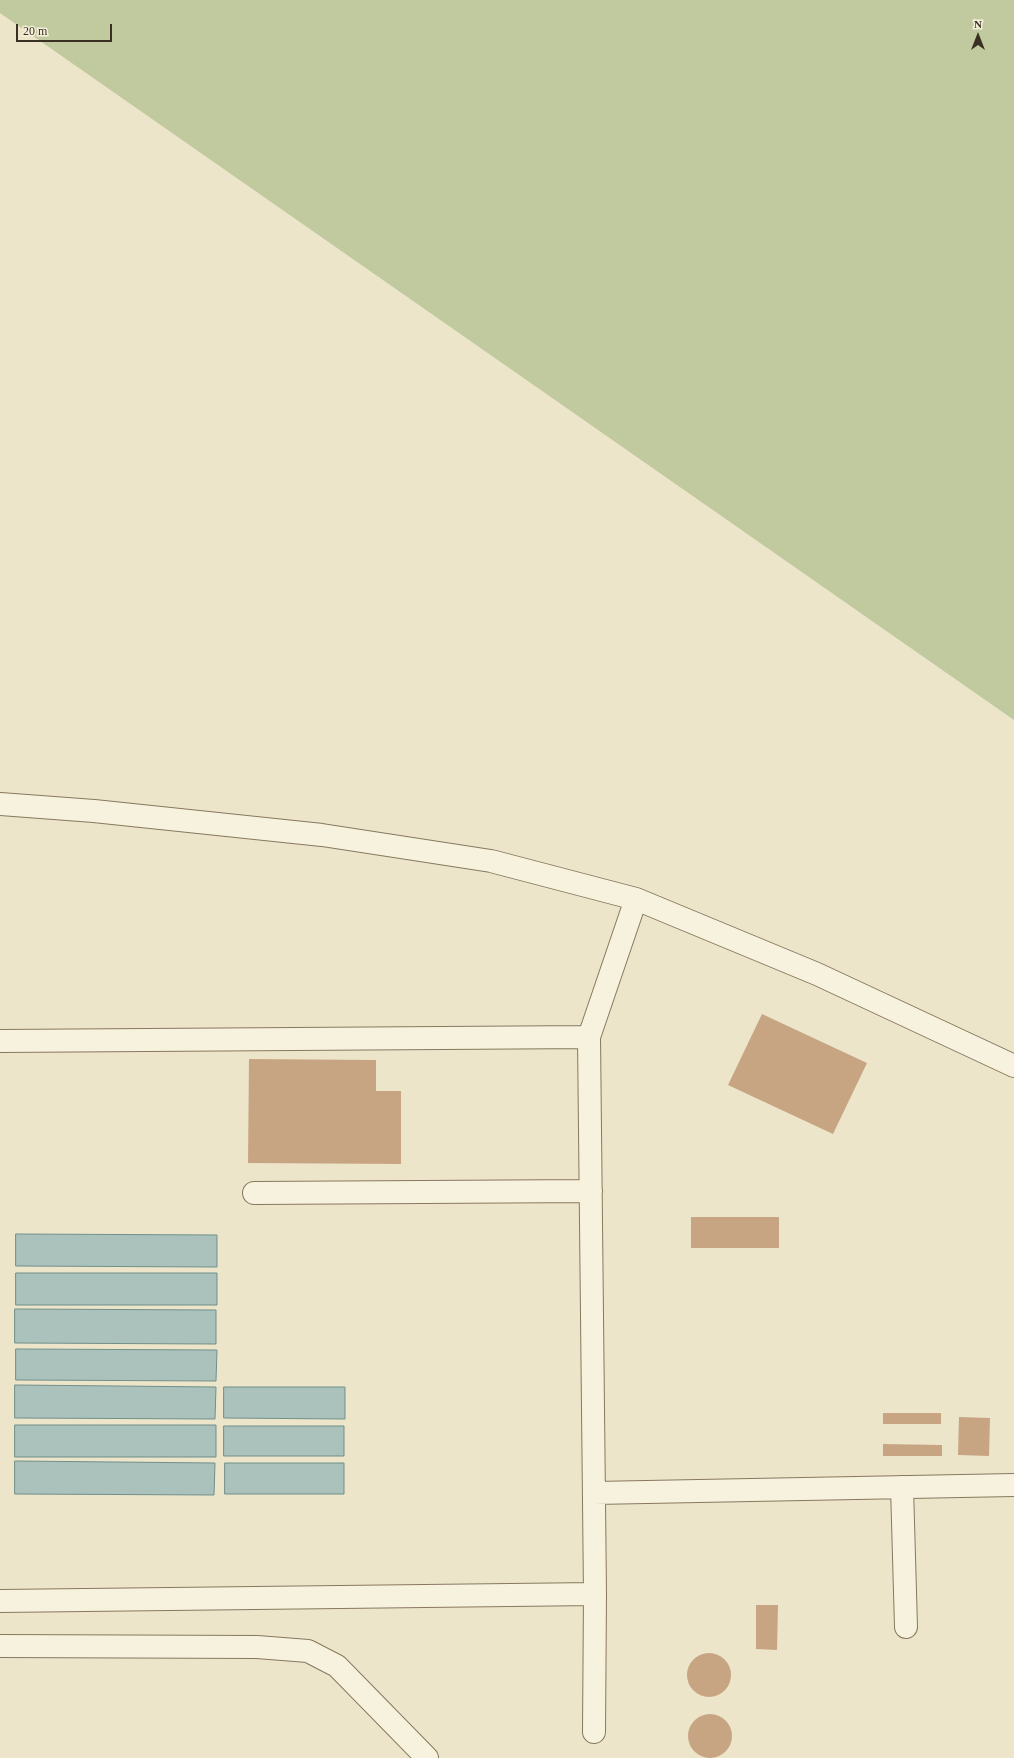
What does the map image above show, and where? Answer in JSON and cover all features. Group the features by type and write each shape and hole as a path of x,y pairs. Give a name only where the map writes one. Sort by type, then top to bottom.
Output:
{"lane":[{"path":"0,804 94,811 338,837 491,861 636,899 817,974 1014,1066"},
{"path":"594,1732 595,1594 589,1037 636,899"},
{"path":"0,1041 589,1037"},
{"path":"254,1193 591,1190"},
{"path":"594,1493 1014,1485"},
{"path":"902,1487 906,1626"},
{"path":"0,1601 595,1594"},
{"path":"0,1646 257,1647 308,1652 337,1666 427,1758"}],"green space":[{"path":"0,0 1014,0 1014,720 0,13"}],"water":[{"path":"16,1234 217,1235 217,1267 16,1266"},
{"path":"16,1273 217,1273 217,1305 16,1305"},
{"path":"15,1309 216,1310 216,1344 15,1343"},
{"path":"16,1349 217,1350 216,1381 16,1380"},
{"path":"15,1385 216,1387 215,1419 15,1418"},
{"path":"224,1387 345,1387 345,1419 224,1418"},
{"path":"15,1425 216,1425 216,1457 15,1457"},
{"path":"224,1426 344,1426 344,1456 224,1456"},
{"path":"15,1461 215,1463 214,1495 15,1494"},
{"path":"225,1463 344,1463 344,1494 225,1494"}],"building":[{"path":"762,1014 867,1063 833,1134 728,1085"},
{"path":"249,1059 376,1060 376,1091 401,1091 401,1164 248,1163"},
{"path":"691,1217 779,1217 779,1248 691,1248"},
{"path":"883,1413 941,1413 941,1424 883,1424"},
{"path":"959,1417 990,1418 989,1456 958,1455"},
{"path":"883,1444 942,1445 942,1456 883,1456"},
{"path":"756,1605 778,1605 777,1650 756,1649"},
{"path":"705,1653 713,1653 718,1654 725,1659 730,1666 730,1684 725,1691 718,1696 705,1697 697,1694 690,1687 687,1679 687,1671 690,1663 697,1656"},
{"path":"714,1714 719,1715 726,1720 731,1727 731,1745 726,1752 719,1757 706,1758 701,1757 694,1752 689,1745 688,1732 689,1727 694,1720 701,1715"}]}
